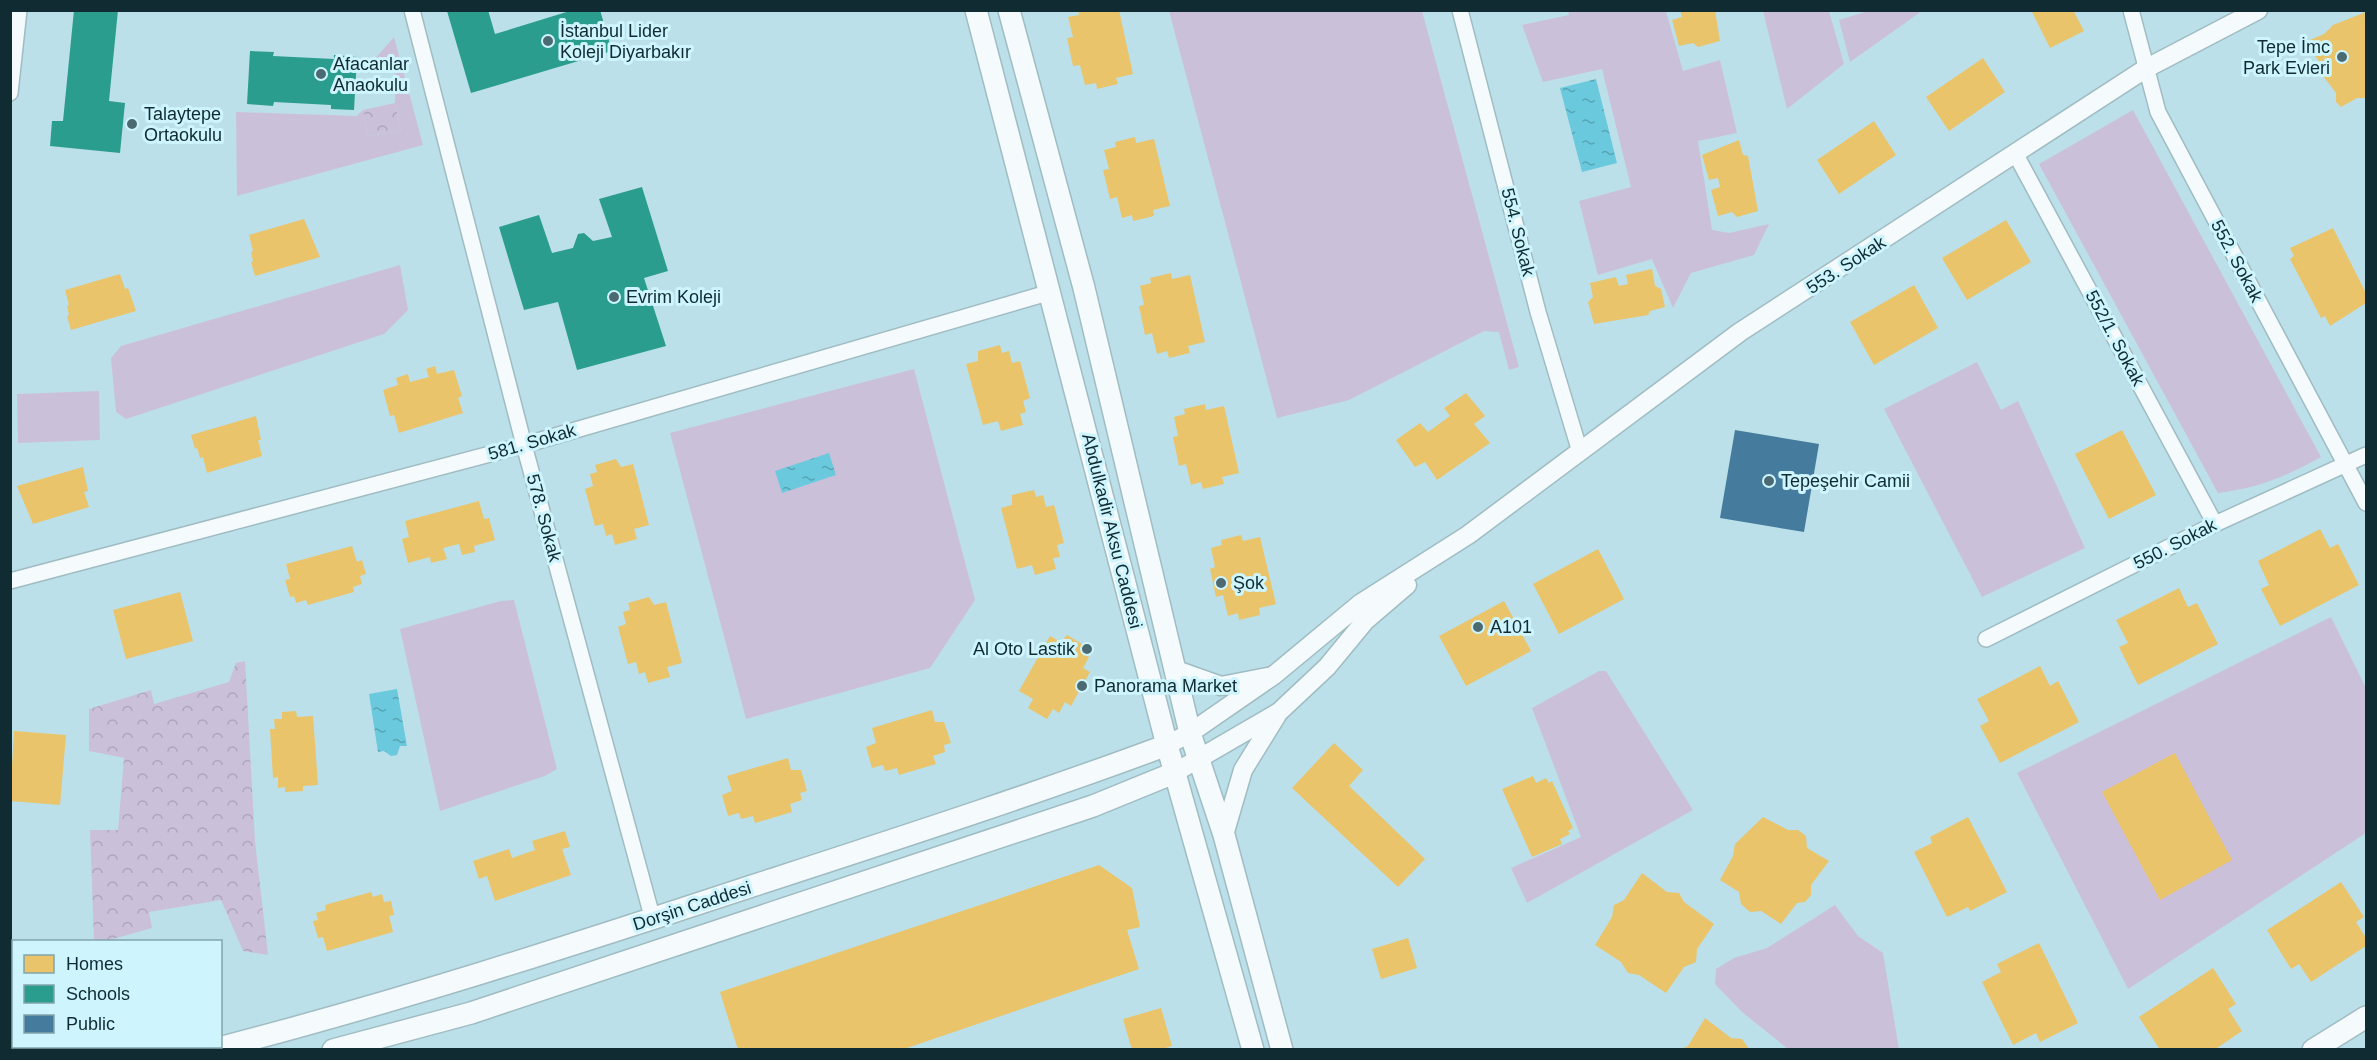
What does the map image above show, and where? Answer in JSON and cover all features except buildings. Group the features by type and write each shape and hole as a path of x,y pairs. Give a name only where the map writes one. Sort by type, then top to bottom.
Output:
{"main road":[{"name":"Abdulkadir Aksu Caddesi","path":"976,10 1174,773 1253,1050"},
{"name":"Abdulkadir Aksu Caddesi","path":"1009,10 1084,288 1191,733 1224,836 1282,1050"},
{"name":"Dorşin Caddesi","path":"222,1047 347,1015 653,920 1018,799 1167,745"},
{"name":"Dorşin Caddesi","path":"333,1050 505,1001 1093,806 1174,773"},
{"path":"2313,1050 2367,1017"}],"street":[{"path":"10,93 19,10"},
{"name":"578. Sokak","path":"412,10 524,445 653,920"},
{"name":"554. Sokak","path":"1460,10 1538,312 1580,452"},
{"name":"552. Sokak","path":"2131,10 2158,112 2367,503"},
{"name":"553. Sokak","path":"1451,546 1740,332 2145,69 2258,10"},
{"name":"552/1. Sokak","path":"2015,153 2215,524"},
{"name":"581. Sokak","path":"10,580 524,445 1051,292"},
{"name":"550. Sokak","path":"1986,639 2215,524 2367,455"},
{"path":"1167,745 1191,733 1274,675 1361,603 1451,546"},
{"path":"1174,773 1279,712 1327,667 1365,621 1451,546"},
{"path":"1176,670 1221,686 1274,675"},
{"path":"1224,836 1243,770 1279,712"}],"green space":[{"path":"1169,11 1422,11 1519,367 1509,370 1499,332 1484,331 1349,400 1277,418"},
{"path":"1568,11 1666,11 1683,71 1720,60 1737,133 1698,141 1712,230 1729,233 1769,224 1754,255 1691,273 1673,308 1652,259 1598,275 1579,201 1631,187 1602,69 1543,82 1522,25 1569,15"},
{"path":"1763,11 1829,11 1844,64 1787,109"},
{"path":"1868,11 1922,11 1850,62 1839,20"},
{"path":"394,37 423,145 237,196 236,112 357,116 363,110 368,136 401,131 395,103 396,65 372,62"},
{"path":"395,103 401,131 368,136 363,110"},
{"path":"2133,110 2321,457 2271,481 2218,493 2039,164"},
{"path":"400,265 408,310 384,334 126,419 116,412 111,358 121,346"},
{"path":"1977,362 2001,410 2018,401 2085,548 1982,597 1884,409"},
{"path":"914,369 975,600 930,668 746,719 670,433"},
{"path":"99,391 100,440 18,443 17,394"},
{"path":"514,600 557,769 545,776 440,811 400,629 501,601"},
{"path":"2331,617 2366,688 2366,833 2128,989 2017,773"},
{"path":"245,661 255,841 268,955 243,951 221,900 149,912 152,928 110,940 94,940 90,830 118,830 124,758 89,751 89,709 151,690 154,704 229,682 236,663"},
{"path":"1599,671 1606,671 1693,810 1527,903 1511,868 1581,837 1532,708"},
{"path":"1835,905 1858,936 1883,953 1899,1049 1788,1049 1742,1012 1715,984 1716,969 1734,958 1767,948"}],"water":[{"path":"1596,79 1617,163 1582,172 1560,88"},
{"path":"829,453 836,475 782,493 775,471"},
{"path":"397,689 407,746 400,746 397,755 391,756 384,751 378,752 369,694"}],"place":[{"name":"İstanbul Lider Koleji Diyarbakır","path":"548,41"},
{"name":"Tepe İmc Park Evleri","path":"2342,57"},
{"name":"Afacanlar Anaokulu","path":"321,74"},
{"name":"Talaytepe Ortaokulu","path":"132,124"},
{"name":"Evrim Koleji","path":"614,297"},
{"name":"Tepeşehir Camii","path":"1769,481"},
{"name":"Şok","path":"1221,583"},
{"name":"A101","path":"1478,627"},
{"name":"Al Oto Lastik","path":"1087,649"},
{"name":"Panorama Market","path":"1082,686"}]}
